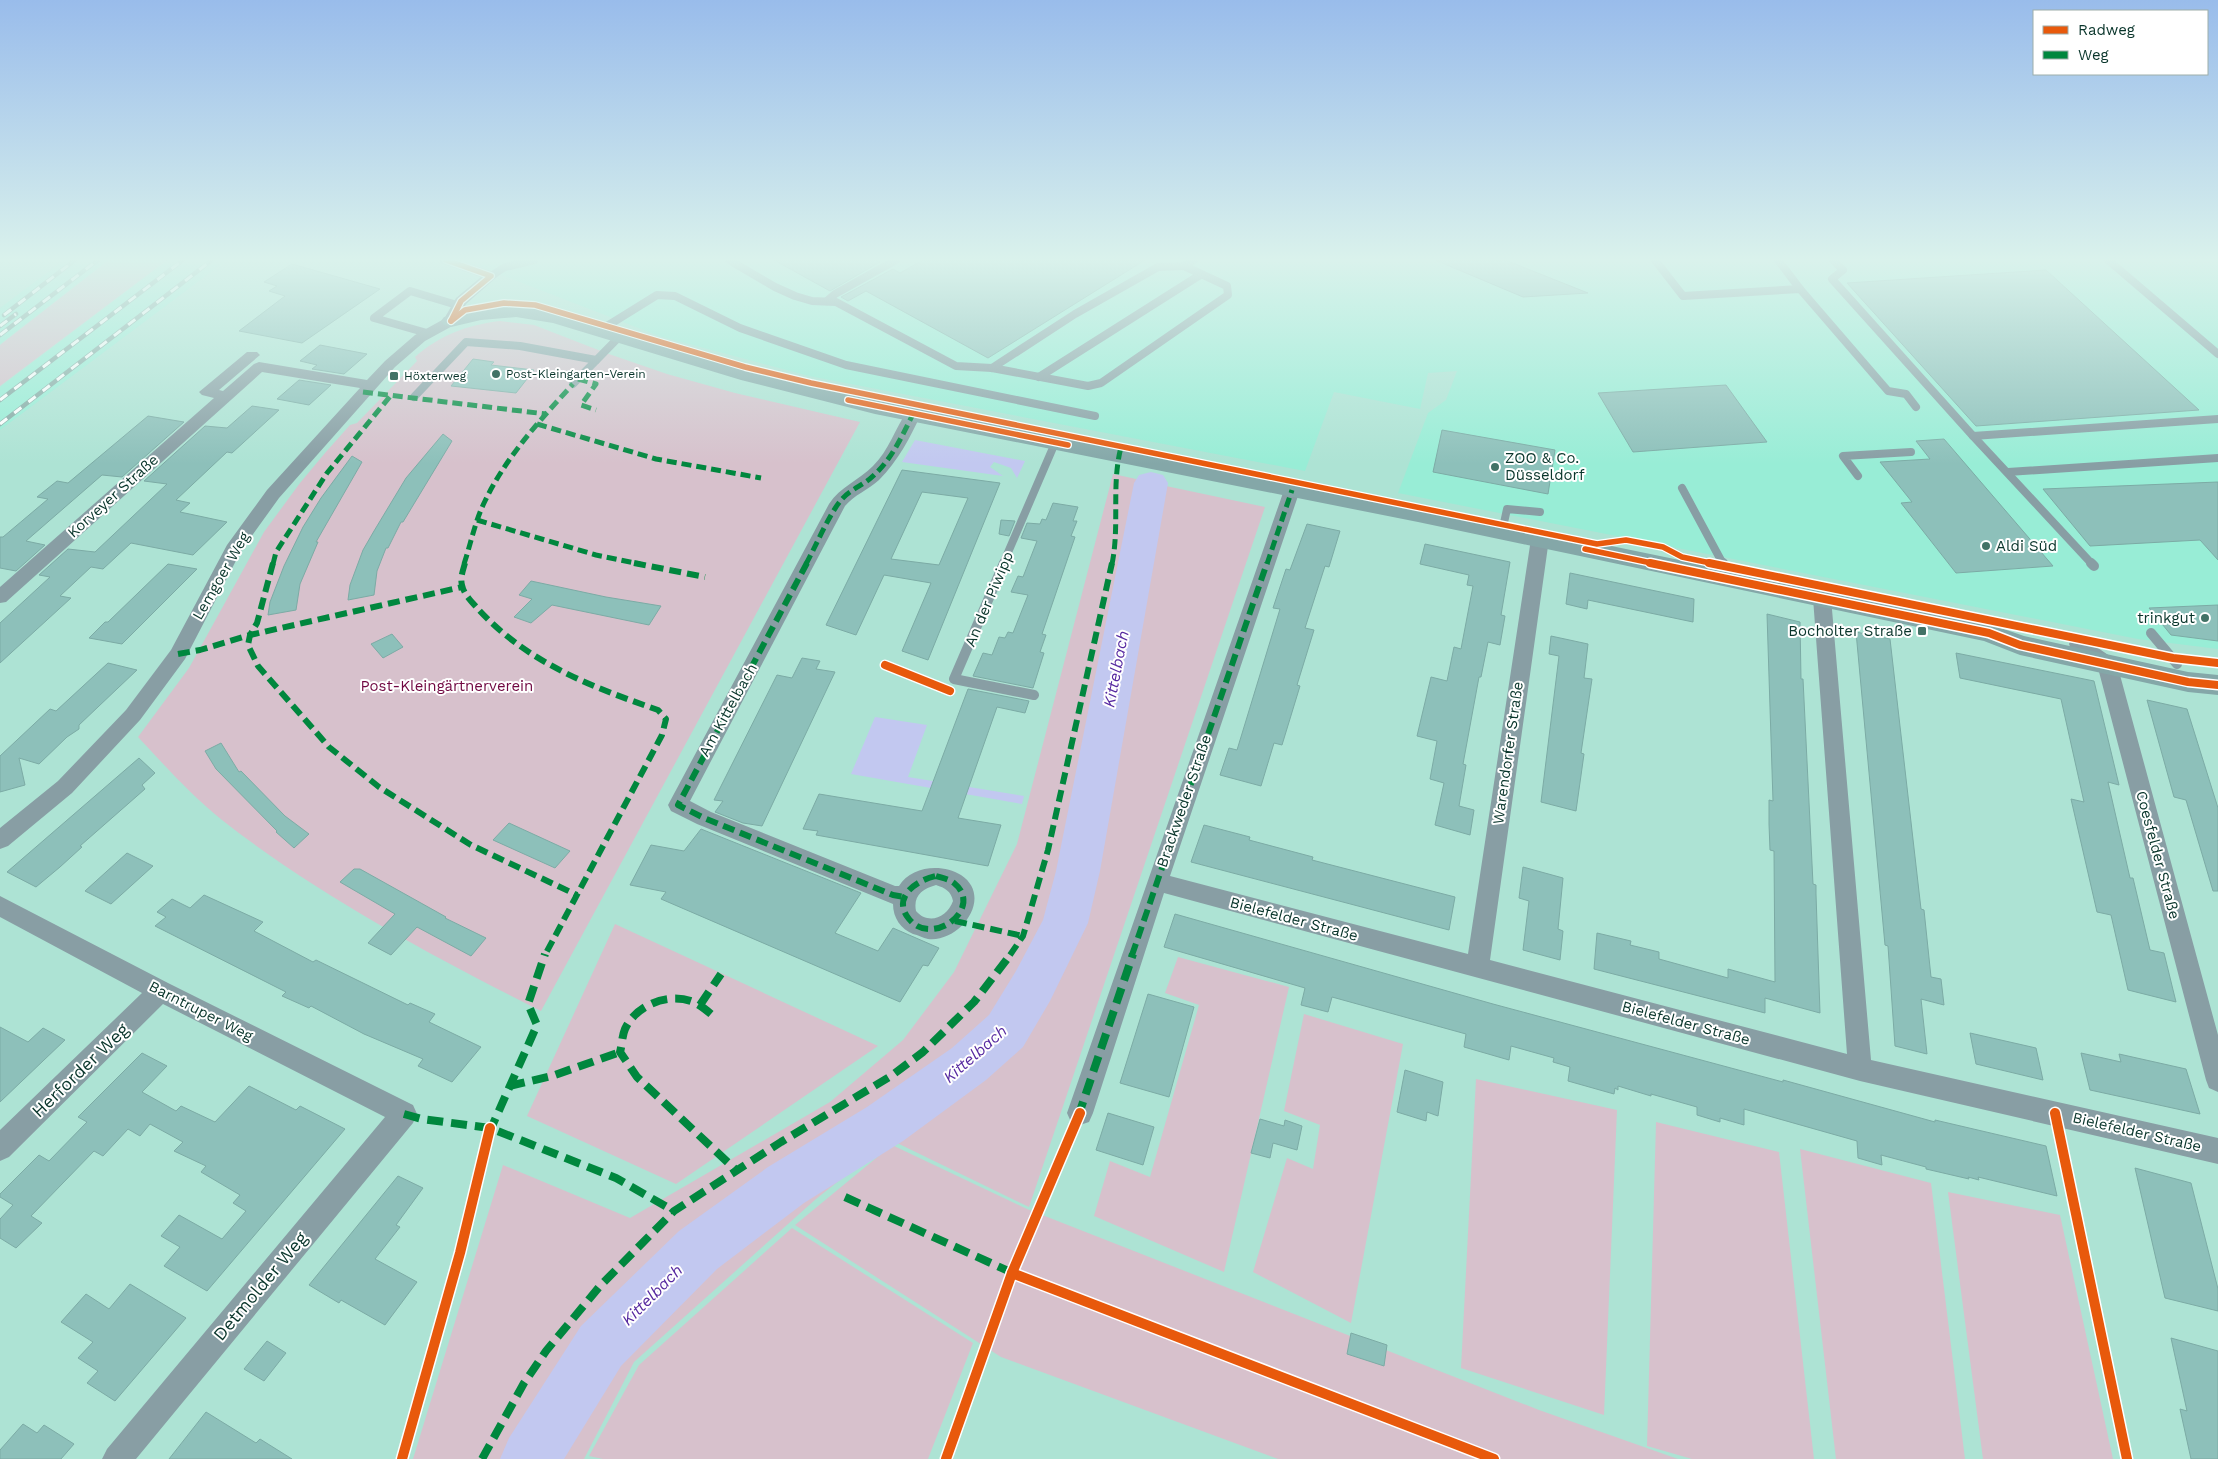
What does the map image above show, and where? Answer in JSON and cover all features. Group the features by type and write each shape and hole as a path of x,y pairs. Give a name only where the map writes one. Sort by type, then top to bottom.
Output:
{"street":[{"name":"Lemgoer Weg","path":"0,840 65,787 133,715 178,654 233,549 273,494 369,385 403,352 434,328"},
{"path":"589,328 748,376 912,414 1540,539 1989,633 2020,645 2188,682 2218,686"},
{"name":"Korveyer Straße","path":"0,596 226,396 251,362 369,385"},
{"name":"Am Kittelbach","path":"904,897 884,892 704,818 678,805 838,504 844,495 870,478 896,451 912,414"},
{"name":"Brackweder Straße","path":"1080,1113 1156,882 1292,490"},
{"name":"Warendorfer Straße","path":"1477,968 1540,539"},
{"path":"1822,598 1860,1069"},
{"path":"1989,633 2016,631 2218,672"},
{"path":"2078,644 2107,664"},
{"name":"Coesfelder Straße","path":"2107,664 2218,1080"},
{"name":"Bielefelder Straße","path":"1156,882 1860,1069 2218,1151"},
{"name":"Barntruper Weg","path":"0,906 160,991 404,1114"},
{"name":"Herforder Weg","path":"0,1148 160,991"},
{"name":"Detmolder Weg","path":"117,1459 404,1114"}],"lane":[{"path":"410,328 427,333"},
{"path":"573,384 596,360 609,334 616,328"},
{"path":"740,328 846,365 1095,416"},
{"path":"885,328 956,366 992,368 1088,386 1101,383 1180,328"},
{"path":"992,368 1053,328"},
{"path":"1039,377 1116,328"},
{"path":"1834,328 1888,391 1906,394 1916,407"},
{"path":"1876,328 2094,566"},
{"path":"2188,328 2218,354"},
{"path":"414,397 466,342 520,346 596,360"},
{"path":"1974,436 2218,419"},
{"name":"An der Piwipp","path":"1034,696 954,679 1055,443"},
{"path":"1858,476 1843,456 1911,452"},
{"path":"2008,472 2218,458"},
{"path":"1682,488 1724,565 1724,578"},
{"path":"1502,532 1507,509 1540,512"},
{"path":"2151,633 2177,664"}],"shaded area":[{"path":"0,328 20,328 0,344"},
{"path":"78,328 136,328 0,430 0,387"},
{"path":"639,328 2218,328 2218,649 2138,639 1398,493 1428,413 1446,400 1457,371 1428,373 1420,409 1334,392 1305,471 809,376 659,336"}],"green space":[{"path":"22,328 77,328 0,386 0,345"},
{"name":"Post-Kleingärtnerverein","path":"465,328 542,328 667,374 735,393 860,422 541,1011 459,969 377,923 296,873 222,820 178,780 138,737 189,668 264,532 300,483 350,425 357,423 417,361 415,357 424,349"},
{"path":"1113,474 1164,485 1088,874 1020,1037 816,1199 634,1362 584,1459 413,1459 503,1165 630,1218 830,1102 903,1040 954,972 1017,844"},
{"path":"1166,486 1265,507 1029,1207 895,1142 1023,1037 1069,948 1083,912 1130,689"},
{"path":"615,924 878,1046 676,1184 527,1116"},
{"path":"1178,957 1289,987 1224,1272 1094,1216 1110,1161 1150,1177 1199,1005 1165,993"},
{"path":"1304,1014 1403,1044 1351,1323 1253,1272 1287,1158 1313,1169 1320,1125 1284,1111"},
{"path":"1476,1079 1617,1110 1604,1415 1461,1368"},
{"path":"1656,1122 1779,1152 1814,1459 1692,1459 1647,1446"},
{"path":"892,1145 1027,1209 1539,1410 1678,1459 1278,1459 1001,1357 795,1225"},
{"path":"1800,1149 1931,1183 1965,1459 1836,1459"},
{"path":"1948,1192 2060,1215 2113,1459 1983,1459"},
{"path":"792,1228 973,1343 928,1459 603,1459 589,1456 639,1365"}],"water":[{"path":"915,440 1025,461 1017,478 1011,468 994,462 990,467 1003,476 902,462"},
{"path":"875,717 927,725 908,777 1024,796 1022,804 851,774"}],"building":[{"path":"243,328 324,328 302,343 239,331"},
{"path":"934,328 1036,328 988,358"},
{"path":"1888,328 2109,328 2199,410 1976,426"},
{"path":"320,345 367,354 344,374 312,369 317,365 300,361"},
{"name":"Post-Kleingarten-Verein","path":"473,359 494,362 491,365 534,370 516,393 451,386"},
{"path":"299,380 331,385 309,405 277,399"},
{"path":"1726,385 1767,442 1633,452 1598,393"},
{"path":"252,406 279,410 232,453 227,452 176,500 190,503 180,512 227,522 193,555 131,543 103,569 91,567 60,596 71,598 0,663 0,623 50,577 39,575 68,549 95,552 167,484 144,481 205,426 227,428"},
{"path":"148,416 184,422 122,477 102,475 26,541 45,545 16,571 0,568 0,537 3,537 48,499 37,497 57,481 68,483"},
{"path":"1442,430 1555,450 1548,494 1433,472"},
{"path":"443,434 452,441 403,522 401,522 388,548 386,548 377,571 374,595 348,600 350,585 363,550 406,478"},
{"path":"1944,439 2053,566 1956,573 1901,503 1912,502 1880,462 1930,459 1916,441"},
{"path":"352,456 362,462 316,542 318,542 300,584 296,610 268,615 270,602 284,566 303,527 321,498"},
{"path":"902,470 1000,483 928,660 902,651 931,583 884,575 856,635 826,625","holes":["922,492 968,498 939,565 891,559"]},
{"path":"2218,482 2218,560 2200,540 2090,546 2043,489"},
{"path":"1053,503 1078,507 1073,521 1077,521 1071,536 1075,537 1042,634 1046,635 1040,652 1044,653 1033,688 973,676 983,653 992,655 999,637 1005,638 1008,632 1013,633 1028,595 1011,592 1018,576 1023,577 1037,541 1021,538 1027,523 1040,524 1042,519 1046,520"},
{"path":"1001,520 1015,521 1009,536 999,534"},
{"path":"1307,524 1340,531 1329,567 1325,566 1305,628 1314,630 1297,685 1300,686 1282,745 1274,743 1261,786 1220,775 1229,748 1237,750 1280,609 1273,608 1286,569 1290,570"},
{"path":"1425,544 1510,562 1501,615 1505,616 1500,645 1488,642 1481,677 1479,677 1463,764 1466,765 1459,806 1474,810 1470,835 1435,825 1444,783 1430,779 1437,741 1417,736 1431,677 1447,681 1454,647 1461,649 1473,586 1467,585 1469,575 1420,564"},
{"path":"168,564 197,569 122,644 89,638 105,622 108,622"},
{"path":"1570,573 1694,599 1693,622 1588,600 1587,609 1566,604"},
{"path":"531,581 606,597 661,606 649,625 552,605 531,623 514,617 532,599 519,595"},
{"path":"2218,605 2218,641 2171,635 2149,608"},
{"path":"1767,614 1800,622 1801,679 1803,679 1813,884 1816,885 1820,1013 1765,998 1765,1013 1594,969 1597,933 1631,941 1630,945 1659,952 1659,959 1728,978 1728,969 1775,982 1774,851 1770,850 1769,824 1769,800 1773,801"},
{"path":"1856,632 1890,639 1921,909 1924,910 1931,977 1941,979 1944,1005 1921,999 1927,1054 1895,1046 1888,946 1885,945"},
{"path":"392,634 403,647 383,658 371,644"},
{"path":"1551,636 1588,644 1584,678 1592,679 1581,753 1584,754 1576,811 1541,802 1559,656 1549,654"},
{"path":"1956,653 2094,681 2119,785 2108,782 2130,878 2133,878 2150,950 2164,953 2176,1002 2128,990 2111,915 2097,912 2071,799 2084,802 2061,699 1960,678"},
{"path":"802,658 820,661 816,669 835,672 762,826 743,823 715,812 723,801 714,800 777,675 792,678"},
{"path":"108,663 137,670 79,725 79,729 67,737 39,764 19,758 25,785 0,792 0,756 50,709 56,711"},
{"path":"968,689 1029,701 1025,713 997,707 958,818 1001,825 988,866 816,835 818,831 803,829 819,794 922,811"},
{"path":"2147,700 2187,709 2218,808 2218,891 2213,891 2186,800 2174,797"},
{"path":"221,743 239,772 241,771 285,816 309,834 294,848 276,832 216,769 205,751"},
{"path":"139,758 155,773 142,785 145,789 80,846 82,847 60,867 36,887 7,872"},
{"path":"509,823 570,851 555,868 493,840"},
{"path":"1204,825 1250,837 1249,840 1313,857 1312,860 1455,897 1449,930 1191,862"},
{"path":"701,829 861,893 835,933 878,951 893,928 939,948 928,966 923,965 900,1002 661,899 666,892 630,885 651,845 684,851"},
{"path":"127,853 153,866 111,904 85,891"},
{"path":"1523,867 1563,878 1558,929 1563,931 1560,960 1523,950 1529,901 1519,898"},
{"path":"354,869 360,869 445,918 486,938 471,956 417,927 391,955 368,943 395,914 340,882"},
{"path":"204,895 263,922 254,931 313,962 316,960 408,1005 410,1003 435,1014 429,1022 481,1047 452,1082 418,1066 423,1059 364,1034 311,1006 309,1008 282,996 286,992 155,926 166,917 157,912 172,899 190,908"},
{"path":"1175,914 1493,1004 1783,1082 1783,1080 1935,1122 1935,1120 2046,1146 2057,1196 1978,1177 1979,1180 1968,1177 1969,1179 1926,1169 1926,1167 1881,1155 1882,1165 1858,1158 1857,1141 1744,1109 1744,1125 1720,1118 1720,1122 1697,1115 1697,1107 1618,1086 1618,1090 1615,1088 1614,1094 1568,1081 1570,1067 1553,1062 1554,1058 1511,1046 1509,1060 1464,1047 1466,1034 1332,997 1328,1012 1301,1005 1305,988 1164,947"},
{"path":"1148,994 1194,1007 1169,1097 1120,1083"},
{"path":"0,1027 28,1042 43,1028 65,1040 0,1102"},
{"path":"1970,1033 2036,1048 2043,1080 1976,1064"},
{"path":"142,1053 167,1066 142,1092 176,1111 181,1106 215,1122 249,1086 296,1110 300,1106 345,1129 207,1291 164,1266 180,1247 161,1236 179,1215 222,1239 246,1211 233,1203 240,1195 201,1172 206,1166 174,1151 183,1142 150,1124 140,1136 128,1129 103,1156 94,1151 31,1216 42,1223 16,1248 0,1238 0,1219 13,1205 0,1197 0,1194 39,1155 49,1161 87,1122 78,1117"},
{"path":"2081,1053 2121,1062 2119,1054 2186,1069 2200,1114 2090,1090"},
{"path":"1405,1070 1443,1082 1438,1116 1427,1112 1426,1121 1397,1112"},
{"path":"1108,1113 1154,1127 1143,1165 1096,1150"},
{"path":"1260,1119 1284,1126 1285,1120 1302,1126 1297,1150 1273,1143 1270,1158 1251,1153"},
{"path":"2135,1168 2191,1183 2218,1289 2218,1311 2165,1298"},
{"path":"398,1176 423,1188 396,1225 400,1227 375,1259 417,1282 385,1325 341,1300 339,1303 309,1285"},
{"path":"130,1284 186,1318 115,1401 87,1383 98,1371 78,1358 93,1342 61,1322 86,1294 109,1309"},
{"path":"1351,1333 1387,1345 1384,1366 1347,1354"},
{"path":"2171,1338 2218,1351 2218,1459 2191,1459 2180,1409 2187,1411"},
{"path":"267,1341 286,1353 264,1381 244,1369"},
{"path":"206,1412 256,1443 260,1439 292,1459 169,1459"},
{"path":"23,1424 37,1433 44,1425 74,1444 61,1459 0,1459 0,1450"}],"waterway":[{"name":"Kittelbach","path":"530,1459 601,1346 698,1250 786,1185 885,1124 969,1064 1006,1031 1033,986 1065,923 1078,871 1151,483"}],"railway":[{"path":"0,335 9,328"},
{"path":"0,400 94,328"},
{"path":"0,424 124,328"}],"marked path":[{"path":"578,379 596,384 581,405 596,410"},
{"path":"489,1133 537,1025 528,1004 546,952 662,735 666,719 658,710 610,693 543,662 502,632 471,601 462,587 464,565 485,501 518,448 573,384"},
{"path":"363,392 546,414"},
{"path":"392,394 327,473 276,552 257,623 250,635 248,645 258,666 329,747 379,787 471,845 577,895"},
{"path":"905,897 893,895 704,818 678,805 838,504 850,492 872,477 886,462 913,414"},
{"path":"537,424 656,459 761,478"},
{"path":"482,1459 524,1383 546,1351 600,1286 674,1211 781,1142 891,1076 923,1052 974,1002 999,971 1023,936 1048,850 1113,558 1116,474 1121,447"},
{"path":"1078,1117 1292,490"},
{"path":"477,520 596,555 705,577"},
{"path":"178,654 200,650 250,635 462,587"},
{"path":"936,876 953,882 962,891 964,901 960,912 952,922 941,928 928,929 910,921 905,912 904,901 911,887 923,880 936,876"},
{"path":"955,921 1023,936"},
{"path":"700,1005 721,974"},
{"path":"711,1014 697,1004 682,999 663,1000 653,1003 636,1013 630,1021 624,1032 620,1052 637,1077 737,1171"},
{"path":"509,1086 552,1076 620,1052"},
{"path":"404,1114 422,1119 490,1128 616,1178 674,1211"},
{"path":"845,1197 1015,1274"}],"cycle path":[{"path":"613,328 745,367 811,383 1597,544 1626,540 1663,547 1682,557 2173,658 2218,663"},
{"path":"848,400 1068,445"},
{"path":"1585,549 1989,633 2020,645 2188,682 2218,685"},
{"path":"885,665 950,691"},
{"path":"946,1459 1012,1273 1080,1113"},
{"path":"2055,1113 2127,1459"},
{"path":"402,1459 460,1253 490,1128"},
{"path":"1012,1273 1494,1459"}],"place":[{"name":"Post-Kleingarten-Verein","path":"496,374"},
{"name":"Höxterweg","path":"394,376"},
{"name":"ZOO & Co. Düsseldorf","path":"1495,467"},
{"name":"Aldi Süd","path":"1986,546"},
{"name":"trinkgut","path":"2205,618"},
{"name":"Bocholter Straße","path":"1922,631"}]}
